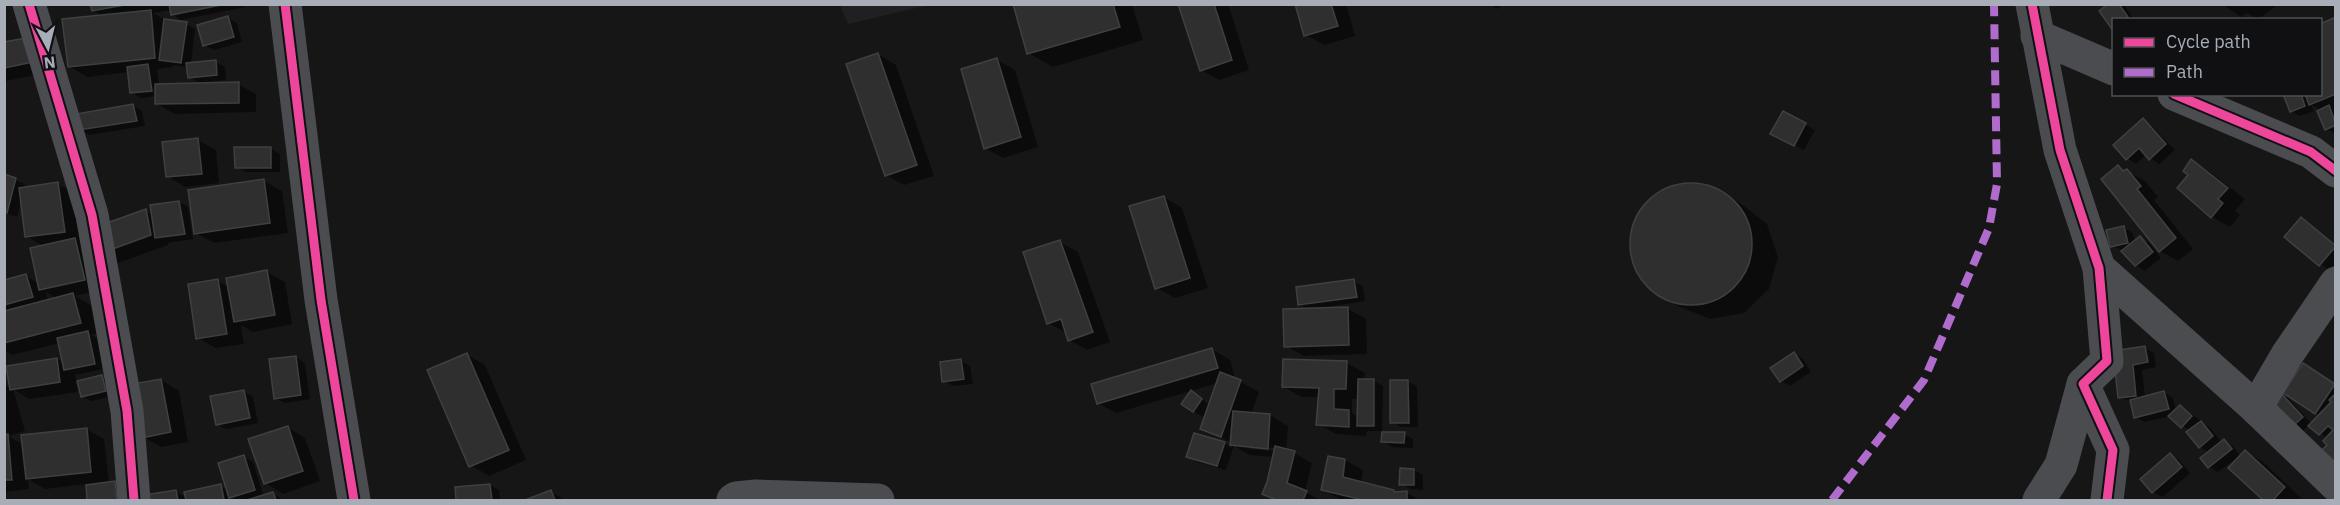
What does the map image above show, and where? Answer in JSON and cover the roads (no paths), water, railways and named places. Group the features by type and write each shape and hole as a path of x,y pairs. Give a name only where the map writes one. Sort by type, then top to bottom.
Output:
{"street":[{"path":"29,4 92,214 127,411 134,501"},
{"path":"285,4 321,300 354,501"},
{"path":"2032,4 2060,150 2099,268 2107,361 2083,384 2061,465 2039,501"},
{"path":"2037,36 2112,68"},
{"path":"2179,96 2311,152 2336,171"},
{"path":"2099,268 2256,408 2336,485"},
{"path":"2256,408 2287,356 2336,283"},
{"path":"2083,384 2113,450 2107,501"},
{"path":"733,501 736,498 756,496 878,501"}]}
